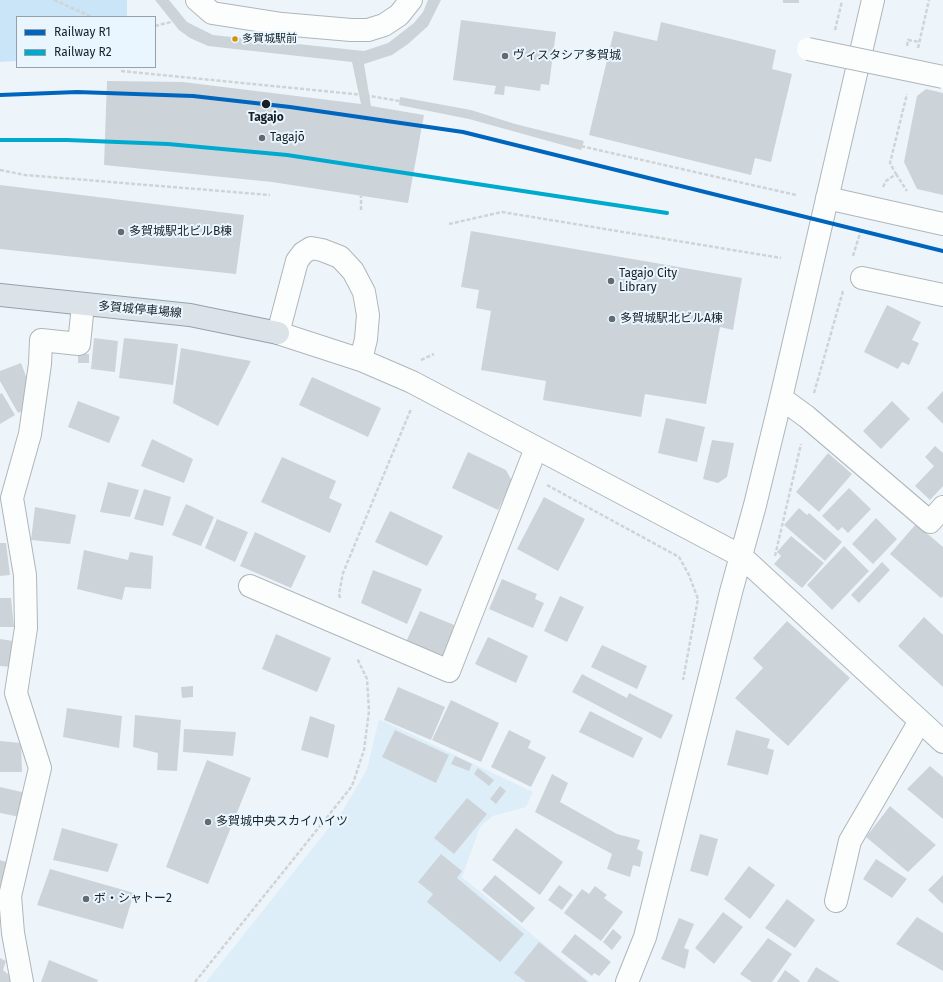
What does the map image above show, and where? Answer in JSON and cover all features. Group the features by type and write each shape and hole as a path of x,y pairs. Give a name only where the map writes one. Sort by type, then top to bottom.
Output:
{"main road":[{"name":"多賀城停車場線","path":"0,294 190,315 278,333"}],"street":[{"path":"201,2 212,13 282,24 368,30 384,25 399,15 411,0"},
{"path":"627,982 645,936 656,895 781,398 873,0"},
{"path":"819,50 943,77"},
{"path":"827,198 943,224"},
{"path":"361,360 366,339 368,314 364,292 353,271 340,257 322,250 311,248 303,253 297,262 278,333 361,360 420,376 536,448 741,556 930,723 943,742"},
{"path":"862,278 943,295"},
{"path":"22,982 13,933 10,896 40,768 16,693 26,628 25,575 12,498 30,434 40,364 41,340 79,344 83,304"},
{"path":"781,398 939,521"},
{"path":"250,586 449,671 536,448"},
{"path":"836,901 850,841 930,723"}],"path":[{"path":"54,0 90,16"},
{"path":"819,50 842,1"},
{"path":"156,26 179,20"},
{"path":"908,43 908,40 920,42"},
{"path":"358,57 366,105"},
{"path":"121,71 364,95 470,113 546,138 585,148 796,195"},
{"path":"882,188 886,181 896,174 890,163"},
{"path":"0,170 25,175 270,195"},
{"path":"361,196 361,210"},
{"path":"448,224 502,212 781,258"},
{"path":"195,982 352,786 364,750 369,711 367,679 353,651 345,627 339,594 343,573 420,376 422,359 434,354"},
{"path":"544,484 679,557 689,575 698,599 683,673 684,687"}],"shaded area":[{"path":"0,0 127,0 127,16 16,16 16,61 0,62"},
{"path":"379,719 533,792 526,807 493,816 480,827 462,877 590,982 206,982 343,810 367,769"}],"building":[{"name":"Tagajō","path":"155,0 169,0 187,22 213,35 364,51 388,43 414,23 423,12 428,0 441,0 428,26 408,44 392,55 364,64 371,106 424,115 408,203 272,182 104,165 107,81 183,82 361,104 352,62 208,46 190,38 179,30"},
{"path":"783,0 799,0 799,3 783,3"},
{"name":"ヴィスタシア多賀城","path":"461,20 556,32 549,85 541,84 540,91 505,86 504,95 494,94 496,86 453,80"},
{"path":"661,22 776,50 772,69 792,74 771,162 755,158 751,175 589,135 614,31 657,41"},
{"path":"926,89 943,93 943,195 917,189 904,162 917,96"},
{"path":"400,97 471,110 515,124 584,141 581,150 469,119 399,105"},
{"name":"多賀城駅北ビルB棟","path":"0,185 244,215 236,274 0,249"},
{"name":"多賀城駅北ビルA棟","path":"471,231 742,278 733,330 720,327 706,404 645,394 641,417 543,400 546,381 481,370 491,311 476,308 479,290 461,287"},
{"path":"887,305 921,322 912,340 919,343 909,365 902,362 898,369 864,352"},
{"path":"94,338 118,341 115,372 91,369"},
{"path":"124,338 178,344 173,385 119,378"},
{"path":"181,348 251,361 218,426 173,403"},
{"path":"78,354 89,354 89,363 78,363"},
{"path":"21,363 30,387 25,410 18,413 0,381 0,371"},
{"path":"312,377 381,408 368,437 299,405"},
{"path":"943,391 943,424 927,408"},
{"path":"2,393 15,415 0,424 0,394"},
{"path":"78,401 120,417 109,443 68,427"},
{"path":"892,401 910,419 881,449 863,431"},
{"path":"666,418 705,427 697,462 658,453"},
{"path":"152,439 193,459 184,483 141,466"},
{"path":"712,440 734,443 727,477 718,483 703,479"},
{"path":"935,446 943,453 943,486 930,500 915,486 934,466 925,457"},
{"path":"468,452 506,470 512,481 498,510 452,488"},
{"path":"828,453 852,474 819,512 796,492"},
{"path":"282,457 336,481 329,498 342,504 330,533 261,502"},
{"path":"108,482 139,490 130,517 100,512"},
{"path":"849,488 871,509 848,533 842,527 838,531 822,516"},
{"path":"144,489 171,497 163,526 134,519"},
{"path":"544,497 585,519 558,571 517,549"},
{"path":"186,504 214,517 201,546 172,535"},
{"path":"35,507 76,515 70,544 31,540"},
{"path":"799,508 807,515 809,513 842,542 825,561 784,525"},
{"path":"390,511 443,536 427,566 375,542"},
{"path":"876,518 897,539 873,564 852,544"},
{"path":"217,519 248,532 235,562 205,548"},
{"path":"916,524 943,547 943,596 941,598 890,554"},
{"path":"255,532 306,556 291,588 240,566"},
{"path":"791,536 824,563 802,588 774,564 781,556 777,552"},
{"path":"0,543 6,543 10,575 0,576"},
{"path":"844,546 869,571 832,610 807,585"},
{"path":"84,550 128,560 130,552 153,556 151,589 125,587 122,600 77,589"},
{"path":"882,562 890,570 859,603 851,595"},
{"path":"373,570 422,589 407,624 361,603"},
{"path":"502,579 537,594 535,599 544,603 533,628 489,609"},
{"path":"560,596 584,607 567,642 544,631"},
{"path":"0,598 11,598 14,627 0,627"},
{"path":"420,611 459,627 445,656 406,642"},
{"path":"924,617 943,635 943,687 898,646"},
{"path":"787,621 850,678 788,746 735,698 763,668 753,658"},
{"path":"276,634 331,658 317,692 262,669"},
{"path":"488,637 528,656 516,683 475,664"},
{"path":"0,639 13,641 12,667 0,666"},
{"path":"602,645 647,666 637,689 591,667"},
{"path":"582,674 627,698 629,693 673,715 661,739 572,692"},
{"path":"193,686 193,697 182,698 181,687"},
{"path":"398,687 445,707 431,740 384,720"},
{"path":"451,700 499,723 481,762 432,740"},
{"path":"67,708 122,716 119,748 63,737"},
{"path":"590,711 643,738 633,758 579,732"},
{"path":"135,715 181,720 177,771 157,770 158,753 133,747"},
{"path":"310,716 335,725 328,758 301,750"},
{"path":"184,729 236,732 233,756 183,752"},
{"path":"395,730 449,755 436,783 382,757"},
{"path":"509,730 531,741 528,748 546,757 531,787 491,767"},
{"path":"736,730 770,739 767,748 774,750 768,775 727,765"},
{"path":"0,741 21,743 22,772 0,772"},
{"path":"455,756 472,764 469,771 451,764"},
{"name":"多賀城中央スカイハイツ","path":"207,760 251,778 208,884 166,867"},
{"path":"930,766 943,777 943,819 907,789"},
{"path":"478,768 494,780 489,786 474,774"},
{"path":"552,774 568,783 560,802 617,834 640,840 637,849 643,852 640,867 633,865 630,877 607,869 612,854 535,812"},
{"path":"500,786 506,791 496,804 490,799"},
{"path":"0,787 26,793 20,817 0,813"},
{"path":"467,798 487,814 454,854 434,838"},
{"path":"890,806 936,845 908,872 866,837"},
{"path":"62,828 118,844 108,872 53,860"},
{"path":"516,828 563,862 540,895 492,860"},
{"path":"700,834 718,839 708,876 690,871"},
{"path":"441,854 462,871 457,878 524,934 500,962 427,902 433,894 418,882"},
{"path":"876,859 907,879 892,898 863,879"},
{"path":"0,860 12,864 0,891"},
{"path":"749,866 775,885 750,919 724,899"},
{"name":"ボ・シャトー2","path":"50,869 134,893 123,929 37,905"},
{"path":"495,875 535,908 522,923 482,890"},
{"path":"943,875 943,904 928,890"},
{"path":"559,885 573,895 562,910 548,900"},
{"path":"595,886 607,895 604,898 623,912 601,941 564,913 582,889 589,894"},
{"path":"787,899 815,920 795,948 765,928"},
{"path":"723,912 743,927 714,964 695,948"},
{"path":"917,917 943,933 943,971 896,944"},
{"path":"679,918 694,924 684,948 689,950 685,969 661,959"},
{"path":"613,929 622,937 612,950 603,942"},
{"path":"575,934 611,962 599,976 594,973 592,976 561,952"},
{"path":"768,938 792,954 772,982 752,982 740,974"},
{"path":"539,942 588,982 526,982 514,973"},
{"path":"0,958 6,961 3,970 17,982 0,982"},
{"path":"49,960 98,980 97,982 41,982"},
{"path":"816,967 840,982 807,982"},
{"path":"785,970 800,981 777,982"}],"rail line":[{"name":"R1","path":"0,95 77,92 193,96 290,107 463,132 943,251"},
{"name":"R2","path":"0,140 67,140 168,144 287,155 667,213"}],"place":[{"name":"多賀城駅前","path":"235,39"},
{"name":"ヴィスタシア多賀城","path":"505,56"},
{"name":"Tagajo","path":"266,104"},
{"name":"Tagajō","path":"262,138"},
{"name":"多賀城駅北ビルB棟","path":"121,232"},
{"name":"Tagajo City Library","path":"611,281"},
{"name":"多賀城駅北ビルA棟","path":"612,319"},
{"name":"多賀城中央スカイハイツ","path":"208,822"},
{"name":"ボ・シャトー2","path":"86,899"}]}
